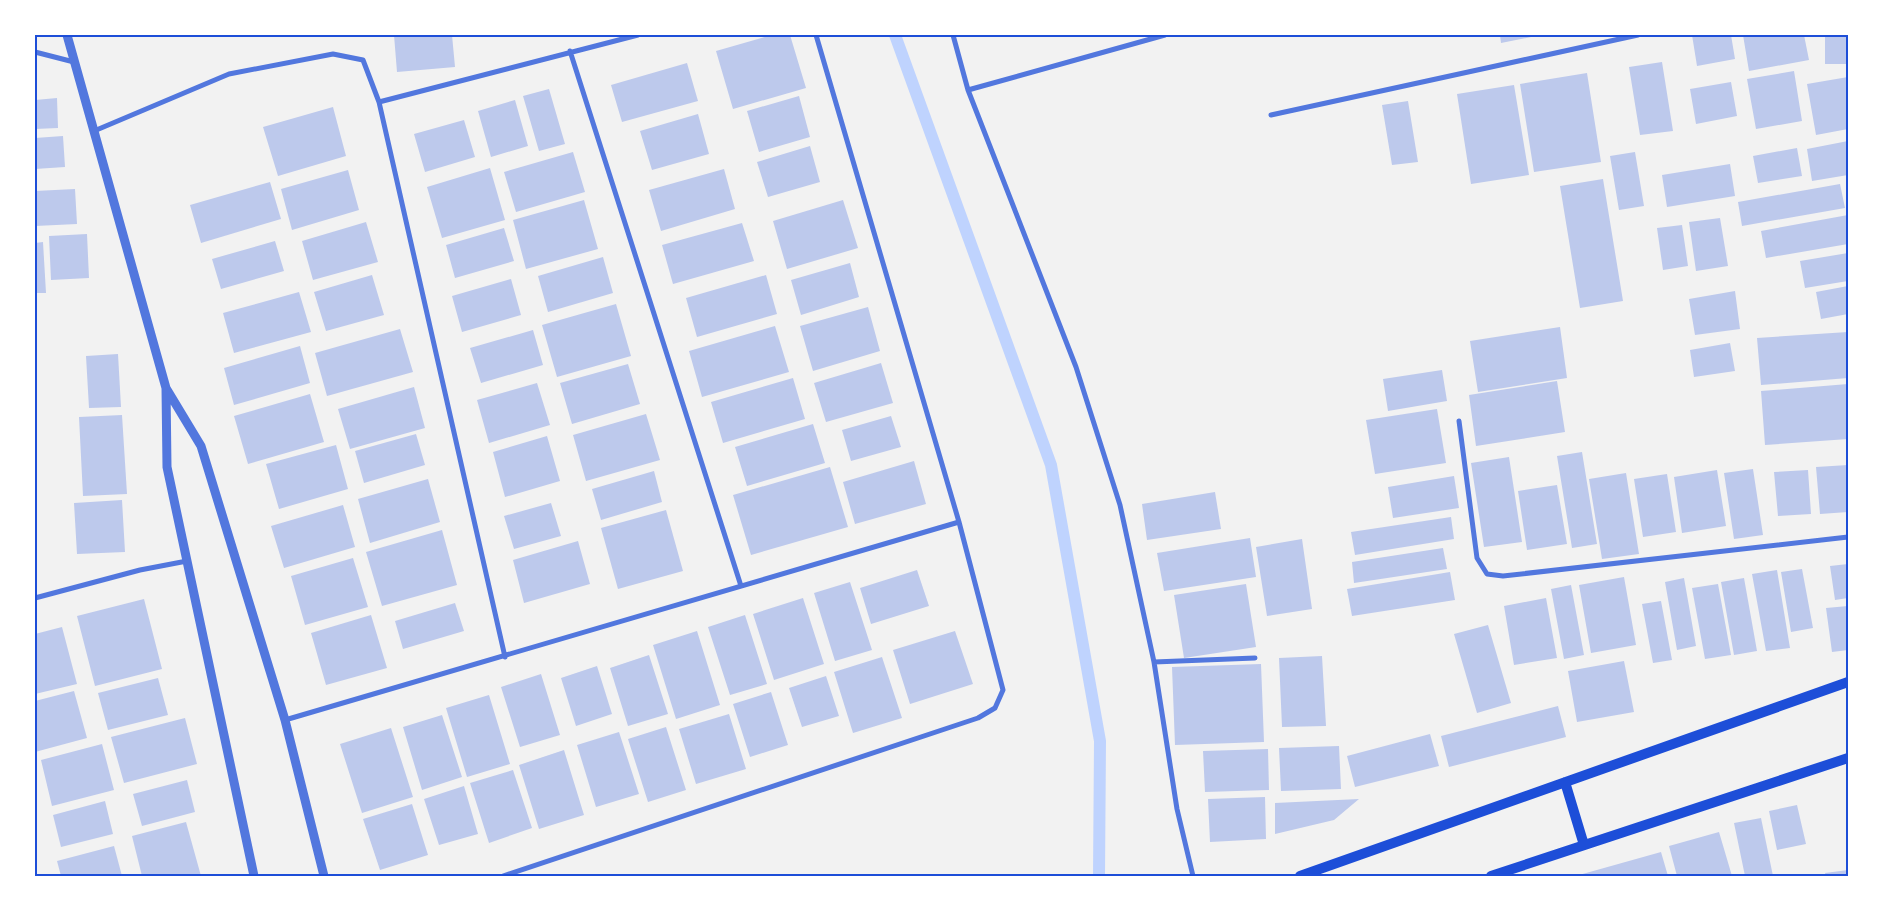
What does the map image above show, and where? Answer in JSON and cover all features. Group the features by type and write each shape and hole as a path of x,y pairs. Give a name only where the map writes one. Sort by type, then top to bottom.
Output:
{"main road":[{"path":"1300,876 1848,682"},
{"path":"1491,876 1848,758"},
{"path":"1565,782 1584,845"}],"street":[{"path":"67,35 166,388 167,467 254,876"},
{"path":"380,102 570,51 638,35"},
{"path":"503,876 978,718 995,708 1003,690 959,522 816,35"},
{"path":"954,35 968,90 1076,367 1120,505 1154,662 1177,809 1192,876"},
{"path":"968,90 1165,35"},
{"path":"1271,115 1638,35"},
{"path":"570,51 741,586"},
{"path":"35,52 74,62"},
{"path":"94,131 229,74 333,54 363,60 380,102 505,657"},
{"path":"166,388 201,446 284,720 324,876"},
{"path":"1458,421 1477,558 1486,574 1503,576 1848,537"},
{"path":"284,720 505,657 959,522"},
{"path":"35,598 140,570 187,560"},
{"path":"1154,662 1255,658"}],"building":[{"path":"394,35 452,35 455,67 397,72"},
{"path":"772,35 790,35 806,88 733,109 716,51"},
{"path":"1500,35 1536,35 1536,36 1501,43"},
{"path":"1692,35 1731,35 1735,59 1697,66"},
{"path":"1743,35 1804,35 1809,60 1749,71"},
{"path":"1825,35 1848,35 1848,64 1825,64"},
{"path":"1662,62 1673,131 1640,135 1629,67"},
{"path":"687,63 698,101 622,122 611,85"},
{"path":"1794,71 1802,121 1756,129 1747,79"},
{"path":"1587,73 1601,162 1534,172 1520,84"},
{"path":"1848,77 1848,129 1816,135 1807,84"},
{"path":"1731,82 1737,116 1696,124 1690,89"},
{"path":"1514,85 1529,175 1471,184 1457,94"},
{"path":"549,89 565,144 539,151 523,96"},
{"path":"799,96 810,137 759,152 747,111"},
{"path":"57,98 58,128 35,129 35,100"},
{"path":"515,100 528,146 491,157 478,111"},
{"path":"1408,101 1418,162 1392,165 1382,105"},
{"path":"333,107 346,156 278,176 263,127"},
{"path":"698,114 709,154 652,170 640,131"},
{"path":"464,120 475,157 425,172 414,134"},
{"path":"63,136 65,167 35,169 35,138"},
{"path":"1848,141 1848,175 1812,181 1807,149"},
{"path":"810,146 820,182 768,197 757,162"},
{"path":"1797,148 1802,176 1758,183 1753,156"},
{"path":"573,152 585,192 516,212 504,172"},
{"path":"1635,152 1644,206 1619,210 1610,156"},
{"path":"1730,164 1735,196 1667,207 1662,175"},
{"path":"490,168 505,220 442,238 427,187"},
{"path":"724,169 735,209 661,231 649,190"},
{"path":"348,170 359,210 292,230 281,189"},
{"path":"1603,179 1623,301 1580,308 1560,186"},
{"path":"270,182 281,219 201,243 190,205"},
{"path":"1840,184 1845,208 1742,226 1738,202"},
{"path":"75,189 77,224 35,226 35,191"},
{"path":"584,200 598,249 526,269 513,220"},
{"path":"843,200 858,248 787,269 773,221"},
{"path":"1848,215 1848,244 1766,258 1761,231"},
{"path":"1720,218 1728,266 1696,271 1689,222"},
{"path":"366,222 378,262 313,280 302,241"},
{"path":"742,223 754,261 673,284 662,245"},
{"path":"1682,225 1688,266 1663,270 1657,228"},
{"path":"504,228 514,261 455,278 446,245"},
{"path":"87,234 89,278 51,280 49,236"},
{"path":"275,241 284,271 221,289 212,259"},
{"path":"43,242 46,293 35,293 35,243"},
{"path":"1848,253 1848,281 1805,288 1800,261"},
{"path":"603,257 613,293 548,312 538,276"},
{"path":"850,263 859,297 801,315 791,280"},
{"path":"372,275 384,315 326,331 314,292"},
{"path":"766,275 777,314 697,337 686,298"},
{"path":"511,279 521,315 462,332 452,296"},
{"path":"1848,286 1848,314 1821,319 1816,292"},
{"path":"1735,291 1740,329 1695,335 1689,299"},
{"path":"299,292 311,332 234,353 223,313"},
{"path":"616,304 631,356 557,377 542,325"},
{"path":"868,307 880,351 813,371 800,326"},
{"path":"775,326 789,372 702,397 689,351"},
{"path":"1560,327 1567,378 1478,392 1470,341"},
{"path":"400,329 413,372 327,396 315,353"},
{"path":"533,330 543,365 481,383 470,348"},
{"path":"1848,332 1848,378 1761,385 1757,338"},
{"path":"1730,343 1735,371 1694,377 1690,350"},
{"path":"300,346 310,383 234,405 224,368"},
{"path":"118,354 121,407 89,408 86,356"},
{"path":"881,363 893,403 826,422 814,383"},
{"path":"628,364 640,404 572,424 560,383"},
{"path":"1442,370 1447,401 1388,411 1383,379"},
{"path":"793,378 805,419 723,443 711,402"},
{"path":"1557,381 1565,432 1476,446 1469,395"},
{"path":"537,383 550,425 489,443 477,400"},
{"path":"1848,384 1848,439 1765,445 1761,391"},
{"path":"414,387 425,428 350,449 338,409"},
{"path":"310,394 324,442 248,464 234,416"},
{"path":"1437,409 1446,463 1375,474 1366,420"},
{"path":"646,414 660,460 586,481 573,435"},
{"path":"122,415 127,494 83,496 79,417"},
{"path":"891,416 901,447 851,461 842,430"},
{"path":"813,424 825,463 747,486 735,447"},
{"path":"416,434 425,465 364,483 355,451"},
{"path":"547,436 560,481 505,497 493,452"},
{"path":"336,445 348,489 279,509 266,464"},
{"path":"1582,452 1597,544 1572,548 1557,456"},
{"path":"1509,457 1522,542 1484,547 1471,463"},
{"path":"914,461 926,504 855,524 843,482"},
{"path":"1848,465 1848,512 1820,514 1816,467"},
{"path":"830,467 848,527 751,555 733,495"},
{"path":"1753,469 1763,535 1734,539 1724,473"},
{"path":"1717,470 1726,526 1682,533 1674,477"},
{"path":"1808,470 1811,514 1778,516 1774,472"},
{"path":"654,471 662,502 601,520 592,489"},
{"path":"1626,473 1639,554 1602,559 1589,479"},
{"path":"1667,474 1676,532 1643,537 1634,479"},
{"path":"1454,476 1459,508 1393,518 1388,487"},
{"path":"428,479 440,522 370,543 358,499"},
{"path":"1557,485 1567,544 1527,550 1518,491"},
{"path":"1215,492 1221,529 1147,540 1142,504"},
{"path":"122,500 125,552 77,554 74,503"},
{"path":"551,503 561,536 514,549 504,516"},
{"path":"343,505 355,547 284,568 271,526"},
{"path":"666,510 683,571 618,589 601,528"},
{"path":"1451,517 1454,539 1355,555 1351,532"},
{"path":"442,530 457,585 382,606 366,552"},
{"path":"1250,538 1256,577 1164,591 1157,553"},
{"path":"1302,539 1312,609 1267,616 1256,547"},
{"path":"578,541 590,584 524,603 513,560"},
{"path":"1443,548 1447,569 1354,583 1352,562"},
{"path":"353,558 368,607 305,625 291,576"},
{"path":"1848,564 1848,598 1835,600 1830,566"},
{"path":"1802,569 1813,628 1791,632 1781,572"},
{"path":"917,570 929,606 871,624 860,588"},
{"path":"1777,570 1790,648 1766,651 1752,574"},
{"path":"1450,572 1455,600 1352,616 1347,589"},
{"path":"1624,577 1636,645 1591,653 1579,585"},
{"path":"1684,578 1696,646 1677,650 1665,582"},
{"path":"1744,578 1757,651 1734,655 1721,582"},
{"path":"850,582 872,650 835,661 814,593"},
{"path":"1246,584 1256,647 1184,658 1174,595"},
{"path":"1718,584 1731,655 1705,659 1692,588"},
{"path":"1571,585 1584,655 1564,659 1551,589"},
{"path":"803,598 824,664 774,680 753,614"},
{"path":"1546,598 1557,658 1514,665 1504,606"},
{"path":"144,599 162,669 95,686 77,616"},
{"path":"1661,601 1672,660 1653,663 1642,604"},
{"path":"455,603 464,631 403,649 395,621"},
{"path":"1848,606 1848,650 1832,652 1826,608"},
{"path":"371,615 387,668 326,685 311,633"},
{"path":"745,615 767,684 730,695 708,627"},
{"path":"1488,625 1511,703 1477,713 1454,634"},
{"path":"62,627 77,684 35,694 35,634"},
{"path":"697,631 720,705 676,719 653,645"},
{"path":"955,631 973,684 910,704 893,650"},
{"path":"649,655 668,714 628,726 610,668"},
{"path":"1322,656 1326,726 1282,727 1279,658"},
{"path":"882,657 902,718 853,733 834,672"},
{"path":"1624,661 1634,712 1577,722 1568,671"},
{"path":"1261,664 1264,742 1175,745 1172,667"},
{"path":"597,666 612,714 576,726 561,678"},
{"path":"541,674 560,735 520,747 501,687"},
{"path":"826,676 839,716 802,727 789,688"},
{"path":"158,678 168,715 108,730 98,693"},
{"path":"74,691 87,738 35,752 35,701"},
{"path":"771,692 788,745 750,757 733,704"},
{"path":"489,695 510,764 467,777 446,708"},
{"path":"1558,706 1566,737 1449,767 1441,736"},
{"path":"729,714 746,769 696,784 679,729"},
{"path":"442,715 462,777 422,790 403,727"},
{"path":"185,718 197,764 124,783 111,737"},
{"path":"666,727 686,790 648,802 628,739"},
{"path":"391,728 413,797 362,813 340,744"},
{"path":"619,732 639,794 596,807 577,745"},
{"path":"1430,734 1439,766 1355,787 1347,756"},
{"path":"102,744 114,790 52,806 41,760"},
{"path":"1339,746 1341,789 1281,791 1279,748"},
{"path":"1268,749 1269,790 1205,792 1203,751"},
{"path":"564,750 584,815 539,829 519,765"},
{"path":"513,770 532,828 489,843 470,783"},
{"path":"187,780 195,812 142,826 133,794"},
{"path":"464,786 478,834 439,845 424,799"},
{"path":"1265,797 1266,839 1210,842 1208,799"},
{"path":"1359,799 1334,820 1275,834 1275,803"},
{"path":"105,801 113,834 61,847 53,815"},
{"path":"412,804 428,855 380,870 363,819"},
{"path":"1797,805 1806,844 1777,850 1769,811"},
{"path":"1761,818 1773,876 1745,876 1734,823"},
{"path":"186,822 201,876 142,876 132,836"},
{"path":"1719,832 1732,876 1677,876 1669,846"},
{"path":"114,846 122,876 61,876 57,861"},
{"path":"1661,852 1668,876 1579,876 1579,875"},
{"path":"1848,870 1848,876 1826,876 1825,873"}],"waterway":[{"path":"895,35 1051,465 1100,741 1099,876"}]}
